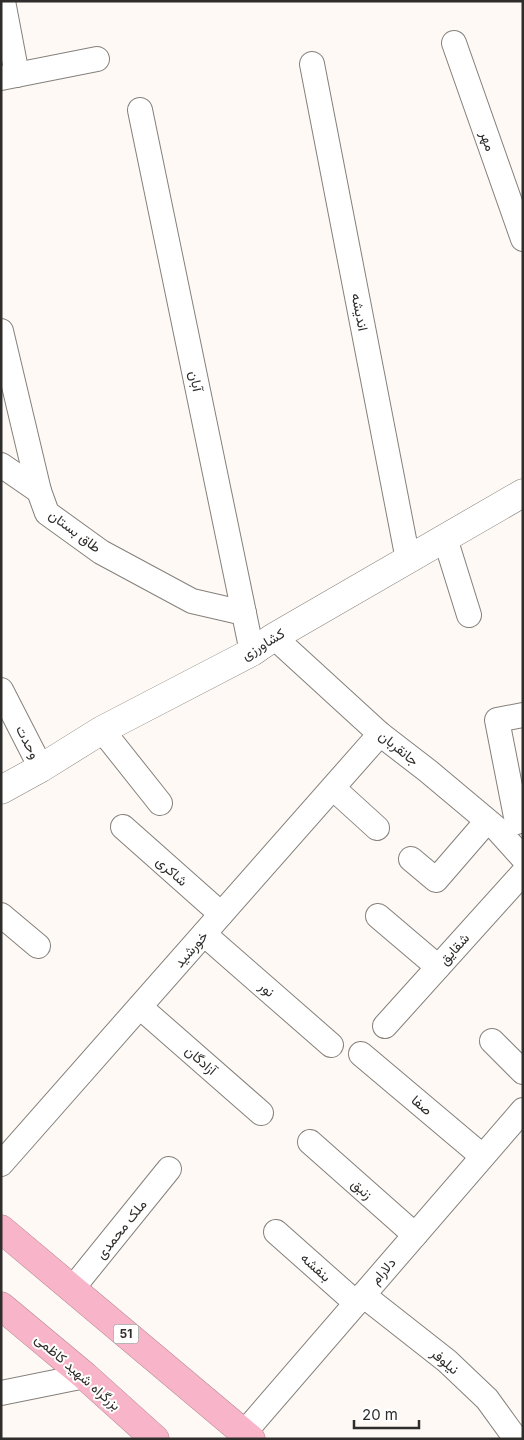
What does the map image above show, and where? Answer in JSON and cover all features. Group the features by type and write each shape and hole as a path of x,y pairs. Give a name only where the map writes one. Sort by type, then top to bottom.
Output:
{"highway":[{"name":"51","path":"1,1229 248,1436"},
{"name":"بزرگراه شهید کاظمی","path":"1,1306 84,1376 154,1439"}],"street":[{"path":"3,1 9,76 97,59"},
{"name":"مهر","path":"454,43 523,239"},
{"name":"اندیشه","path":"312,64 408,560"},
{"name":"آبان","path":"140,110 252,652"},
{"name":"طاق بستان","path":"1,331 39,490 47,513 101,552 192,601 244,613"},
{"path":"1,465 39,490"},
{"name":"کشاورزی","path":"4,784 41,768 102,730 252,652 445,538 522,496"},
{"path":"445,538 469,616"},
{"name":"جانقربان","path":"274,638 380,734 428,771 506,823 523,858"},
{"name":"وحدت","path":"1,690 41,768"},
{"path":"411,859 436,880 506,823 498,720 523,715"},
{"path":"102,730 160,803"},
{"name":"خورشید","path":"1,1164 380,734"},
{"path":"333,788 377,828"},
{"name":"شاکری","path":"122,827 221,914"},
{"name":"شقایق","path":"385,1026 523,872"},
{"path":"1,914 38,946"},
{"path":"378,916 438,967"},
{"name":"نور","path":"204,934 330,1045"},
{"name":"آزادگان","path":"140,1007 261,1113"},
{"path":"492,1041 523,1072"},
{"name":"صفا","path":"361,1054 482,1156"},
{"name":"دلارام","path":"248,1436 360,1299 523,1110"},
{"name":"زنبق","path":"310,1142 414,1235"},
{"name":"ملک محمدی","path":"72,1288 169,1169"},
{"name":"بنفشه","path":"276,1232 360,1299"},
{"name":"نیلوفر","path":"360,1299 447,1361 487,1399 516,1439"},
{"path":"1,1393 84,1376"}]}
